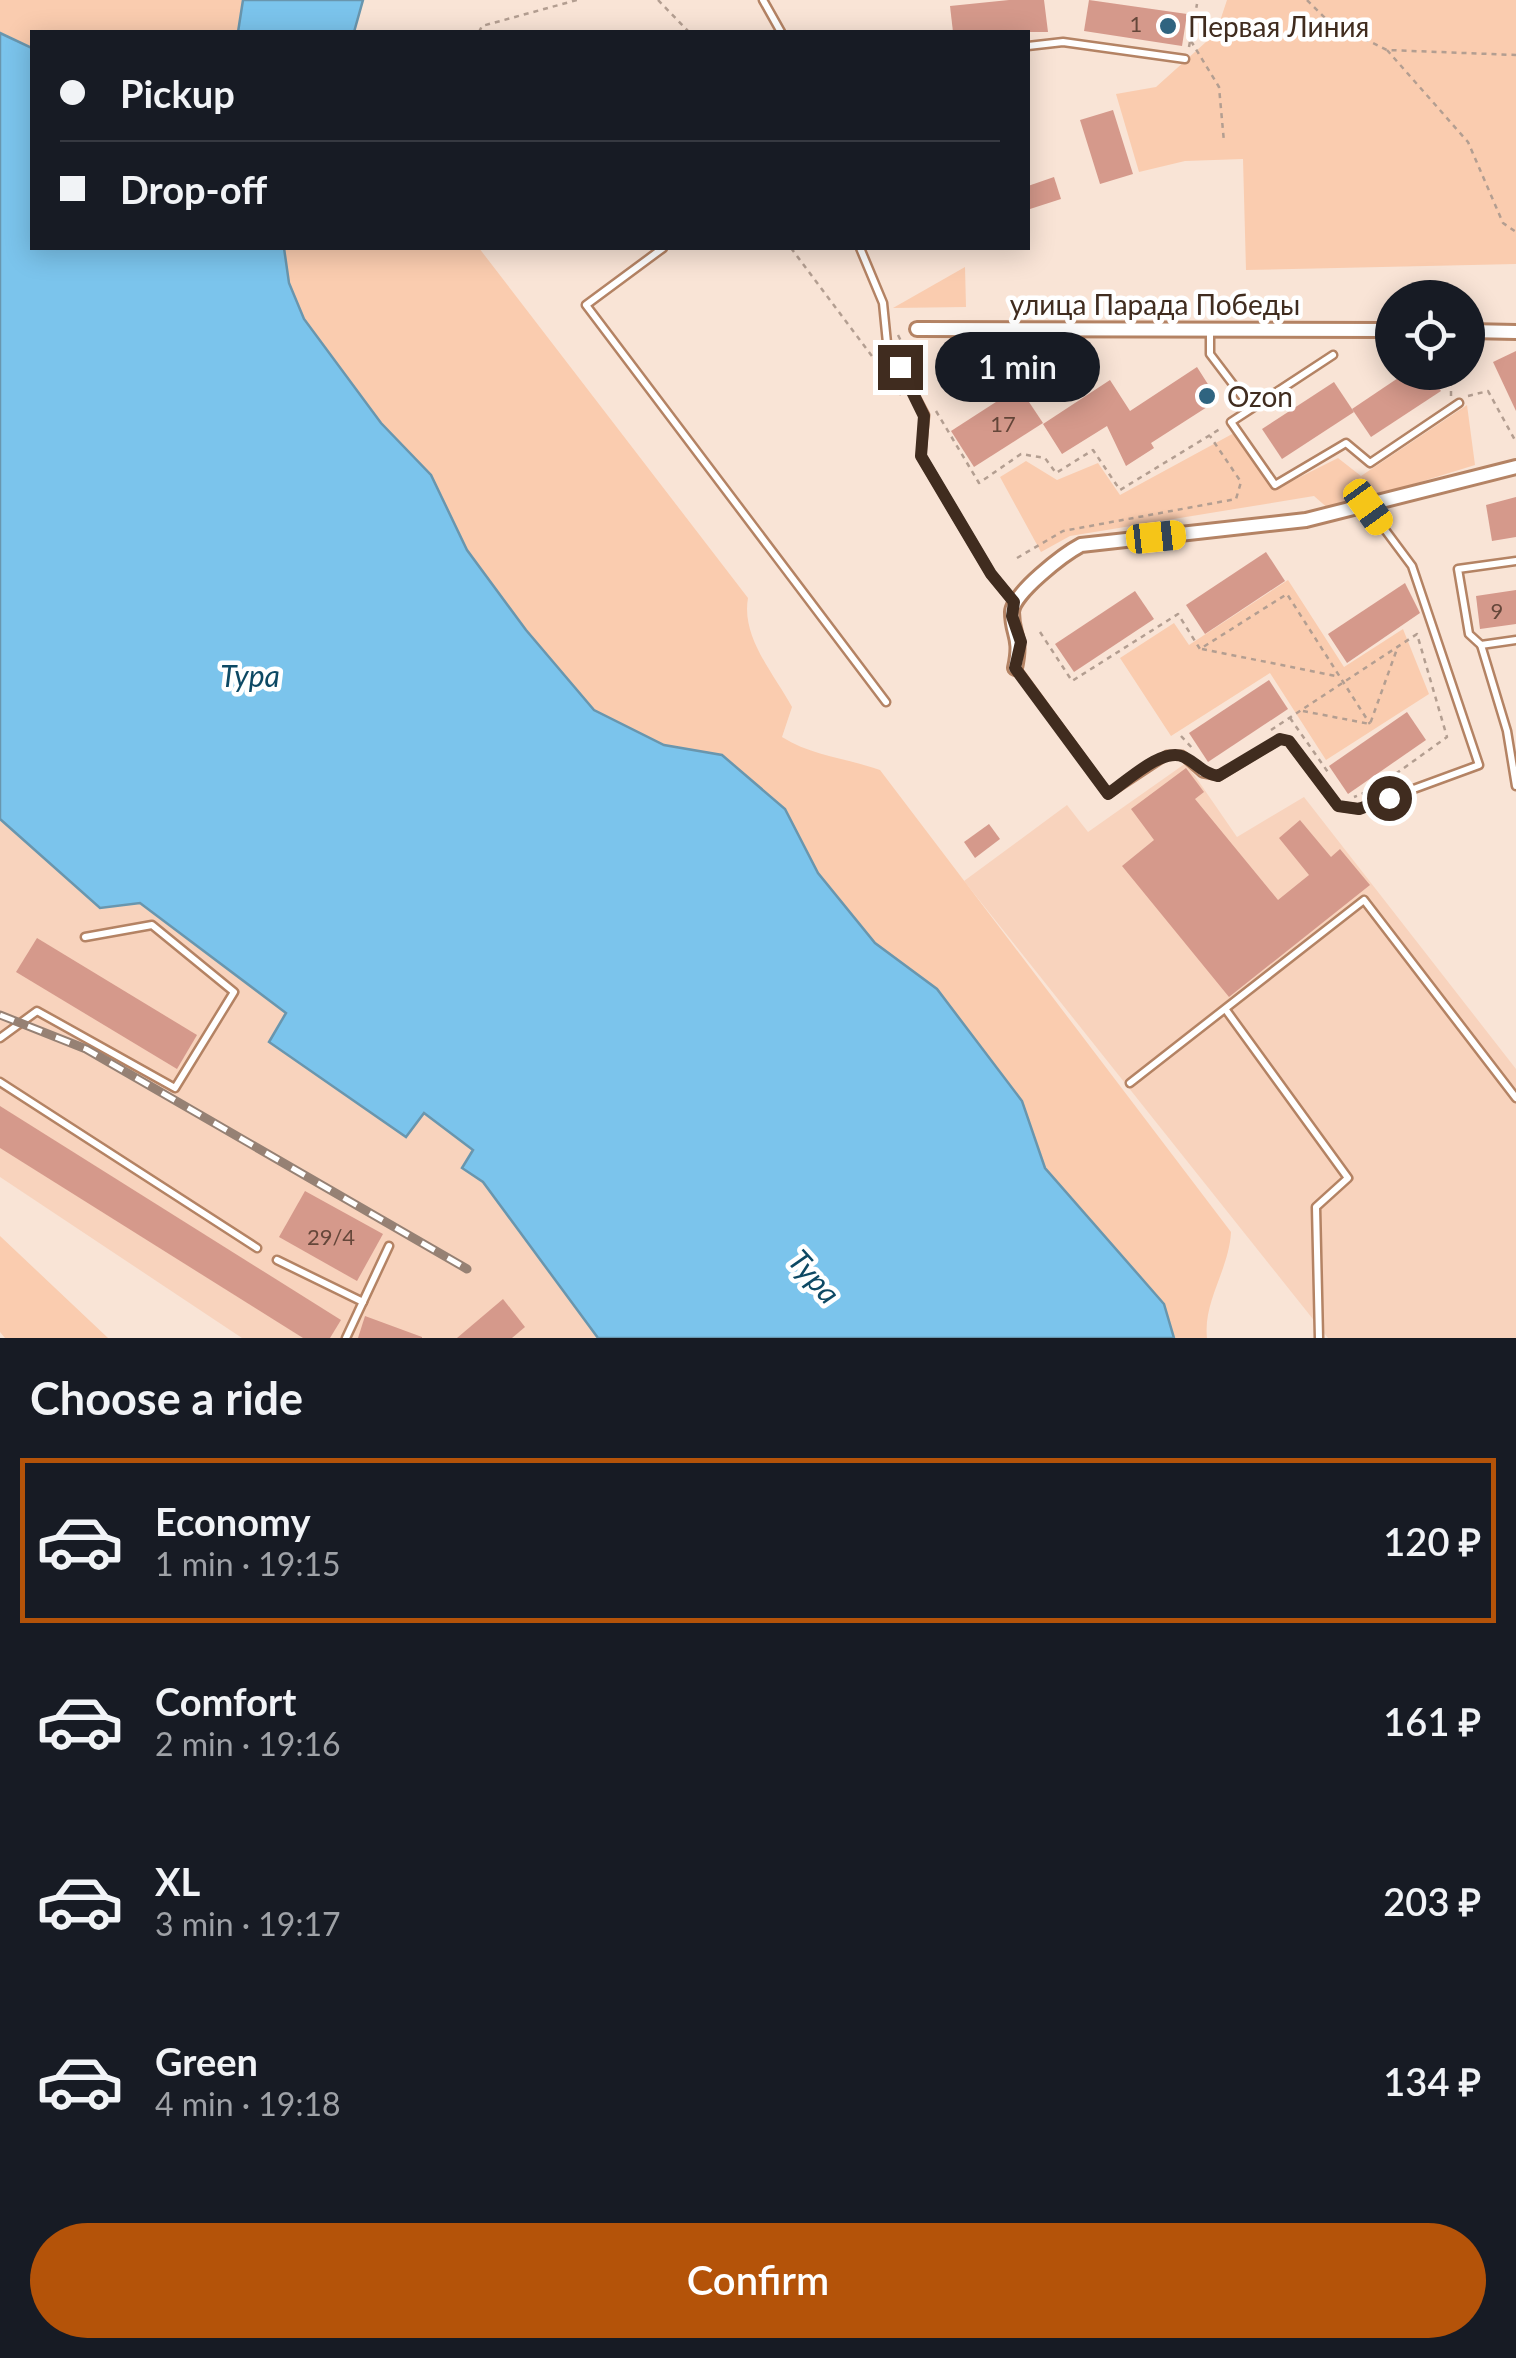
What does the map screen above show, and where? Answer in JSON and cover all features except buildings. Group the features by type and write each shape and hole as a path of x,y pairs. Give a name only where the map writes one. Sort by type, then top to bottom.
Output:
{"street":[{"name":"улица Парада Победы","path":"917,329 1375,330"},
{"path":"1485,331 1516,332"},
{"path":"1015,668 1021,642 1012,616 1014,602 1064,554 1081,545 1306,520 1516,466"}],"lane":[{"path":"762,0 780,30"},
{"path":"1030,46 1063,42 1185,59"},
{"path":"660,250 586,305 886,702"},
{"path":"861,250 883,303 887,343 924,416 921,456 991,574 1014,602"},
{"path":"1210,328 1210,354 1251,408"},
{"path":"1333,354 1231,422 1275,485 1346,443 1370,464 1459,403"},
{"path":"1015,668 1108,794 1167,755 1182,756 1202,773 1218,776 1280,739 1289,741 1338,806 1359,809 1479,765 1412,566 1368,507"},
{"path":"1516,561 1458,569 1469,634 1482,645 1507,731 1516,786"},
{"path":"1482,645 1516,640"},
{"path":"1130,1083 1364,900 1516,1098"},
{"path":"0,1038 37,1012 175,1088 234,992 152,925 85,937"},
{"path":"1226,1010 1348,1178 1316,1208 1318,1338"},
{"path":"0,1082 258,1248"},
{"path":"346,1338 389,1246"},
{"path":"277,1260 362,1302"}],"path":[{"path":"480,30 482,26 577,0"},
{"path":"658,0 687,30"},
{"path":"1308,0 1328,21 1387,50 1468,142 1503,224 1516,232"},
{"path":"1185,59 1197,4"},
{"path":"1190,41 1219,87 1224,142"},
{"path":"1387,50 1516,55"},
{"path":"792,250 910,407"},
{"path":"896,330 928,395"},
{"path":"1470,396 1488,391 1516,442"},
{"path":"936,412 980,483 1021,454 1045,458 1056,474 1093,450 1120,490 1231,422"},
{"path":"1017,558 1063,531 1236,499 1241,482 1209,435"},
{"path":"1200,649 1288,594 1370,724"},
{"path":"1040,632 1072,681 1178,614 1200,649 1340,677"},
{"path":"1259,738 1417,634 1447,737 1376,788 1346,800"},
{"path":"1370,724 1397,648"},
{"path":"1302,710 1370,724"},
{"path":"1290,718 1335,784"},
{"path":"1181,736 1201,758"}],"shaded area":[{"path":"0,0 243,0 238,30 30,30 30,47 0,33"},
{"path":"1227,0 1516,0 1516,264 1246,270 1243,159 1185,161 1139,172 1116,94 1156,87 1216,33"},
{"path":"284,250 481,250 748,598 747,613 754,641 792,707 782,737 817,753 880,770 1231,1232 1209,1311 1207,1338 1174,1338 1164,1304 1045,1168 1022,1101 937,989 875,943 818,873 784,809 722,755 664,745 594,710 526,630 467,550 431,475 381,423 304,319 289,283"},
{"path":"965,267 966,307 893,308"},
{"path":"1467,405 1475,465 1330,510 1314,496 1070,536 1041,552 1000,477 1026,461 1057,480 1098,463 1120,495 1234,433 1274,490 1338,458 1361,476"},
{"path":"1288,580 1344,667 1403,629 1429,694 1326,760 1270,673 1171,736 1120,658 1174,623 1189,645"},
{"path":"1186,763 1237,837 1304,797 1516,1069 1516,1338 1328,1338 964,881 1067,805 1088,832"},
{"path":"0,819 100,908 140,902 286,1014 270,1043 405,1137 423,1113 474,1151 462,1168 483,1182 598,1338 242,1338 0,1177"},
{"path":"0,1236 108,1338 5,1338 0,1332"}],"water":[{"path":"243,0 363,0 355,30 238,30"},
{"name":"Тура","path":"0,33 30,47 30,250 284,250 289,283 304,319 381,423 431,475 467,550 526,630 594,710 664,745 722,755 785,809 818,873 875,943 937,989 1022,1101 1045,1168 1164,1304 1174,1338 598,1338 483,1182 462,1168 473,1150 424,1113 406,1137 269,1042 286,1013 140,903 100,908 0,819"}],"railway":[{"path":"0,1015 86,1049 467,1269"}],"place":[{"name":"Первая Линия","path":"1168,26"},
{"name":"Ozon","path":"1207,396"}],"route":[{"path":"900,367 924,416 921,456 991,574 1014,602 1012,616 1021,642 1015,668 1108,794 1167,755 1182,756 1202,773 1218,776 1280,739 1289,741 1338,806 1359,809 1389,798"}]}
